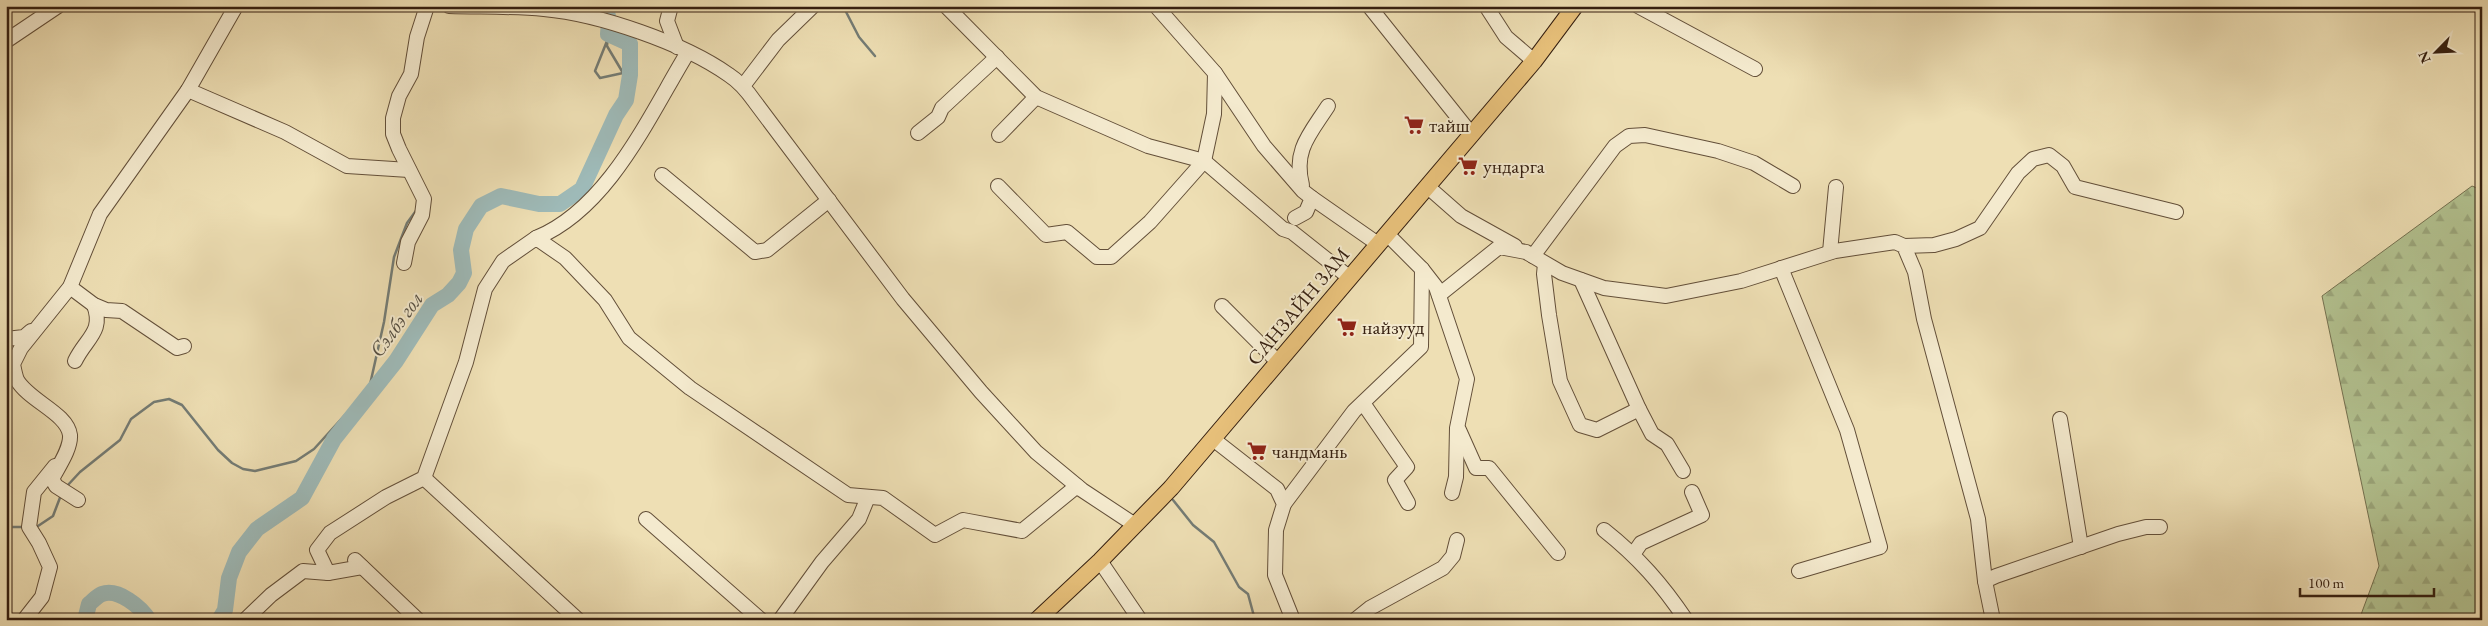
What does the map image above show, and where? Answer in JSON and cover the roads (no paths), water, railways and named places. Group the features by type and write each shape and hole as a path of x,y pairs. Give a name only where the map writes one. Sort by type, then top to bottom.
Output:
{"main road":[{"name":"САНЗАЙН ЗАМ","path":"1037,620 1100,561 1166,494 1534,62 1575,6"}],"street":[{"path":"6,40 58,6"},
{"path":"78,500 58,487 52,479 64,456 70,437 65,422 31,396 17,379 13,364 21,348 70,287 100,214 188,90 236,6"},
{"path":"404,263 408,242 422,215 424,199 393,134 393,118 399,96 411,74 417,37 427,6"},
{"path":"449,6 543,9 579,14 623,27 682,50 711,63 743,86 932,336 981,392 1036,452 1077,486 1135,525"},
{"path":"671,6 667,21 682,50"},
{"path":"743,86 778,40 813,6"},
{"path":"946,6 1036,97 1148,146 1204,161 1283,229 1292,232 1350,278"},
{"path":"1156,6 1215,73 1264,146 1308,194 1383,239 1422,269 1439,295 1466,379 1458,428 1456,477 1452,492"},
{"path":"1167,6 1173,26"},
{"path":"1369,6 1472,135"},
{"path":"1486,6 1506,37 1534,62"},
{"path":"1638,6 1755,70"},
{"path":"328,573 317,550 330,533 386,497 424,478 466,362 485,289 503,260 536,238 551,232 575,216 596,193 625,158 682,50"},
{"path":"918,133 938,117 942,108 997,57"},
{"path":"998,186 1046,236 1068,232 1097,257 1112,256 1150,222 1204,161 1214,114 1215,73"},
{"path":"188,90 285,132 347,166 409,170"},
{"path":"1000,135 1036,97"},
{"path":"1295,218 1306,212 1308,194 1298,169 1301,148 1328,106"},
{"path":"1529,254 1615,146 1629,136 1644,135 1718,150 1754,163 1793,186"},
{"path":"1428,187 1461,216 1546,264 1604,288 1666,296 1741,281 1830,252 1895,242 1904,246 1934,245 1956,239 1980,228 2018,173 2033,159 2049,155 2063,166 2075,187 2176,212"},
{"path":"662,175 755,252 767,250 829,200"},
{"path":"1830,252 1836,187"},
{"path":"536,238 565,258 605,300 629,338 690,388 848,495 883,498 935,535 963,520 1022,530 1077,486"},
{"path":"1904,246 1915,272 1924,319 1978,519 1985,582 1993,620"},
{"path":"1439,295 1499,247 1529,254"},
{"path":"1546,264 1549,315 1560,381 1580,424 1597,430 1638,409"},
{"path":"1781,268 1848,430 1880,547 1799,571"},
{"path":"1293,620 1275,575 1276,530 1284,504 1362,403 1421,347 1422,269"},
{"path":"1581,280 1638,409 1652,434 1667,444 1682,471"},
{"path":"70,287 94,305 106,310 122,311 177,348 184,346"},
{"path":"75,361 81,348 96,331 99,318 94,305"},
{"path":"1222,306 1278,362"},
{"path":"1448,319 1466,347"},
{"path":"6,339 24,337 40,324"},
{"path":"1362,403 1407,467 1395,480 1408,503"},
{"path":"2060,418 2081,547"},
{"path":"1458,428 1476,468 1489,468 1558,553"},
{"path":"1213,439 1277,489 1284,504"},
{"path":"24,620 42,597 50,567 29,527 34,492 64,456"},
{"path":"424,478 578,620"},
{"path":"1634,553 1641,543 1702,515 1692,492"},
{"path":"780,620 822,562 859,519 868,497"},
{"path":"646,519 761,620"},
{"path":"1985,582 2081,547 2146,527 2160,527"},
{"path":"1604,530 1634,553 1669,594 1686,620"},
{"path":"1355,620 1370,608 1443,568 1453,556 1457,540"},
{"path":"1100,561 1140,620"},
{"path":"245,620 303,571 328,573 358,563 418,620"}],"waterway":[{"name":"Сэлбэ гол","path":"219,620 225,610 229,578 239,552 257,529 302,498 334,439 396,361 432,305 448,295 459,283 464,273 461,250 466,229 481,206 501,196 539,204 560,204 582,189 616,115 626,100 630,75 630,44 608,34 609,22 606,6"},
{"path":"843,6 859,37 875,56"},
{"path":"608,34 607,46 629,83"},
{"path":"607,41 595,71 600,78 623,73"},
{"path":"67,486 80,472 120,440 131,419 154,402 169,399 182,405 218,450 232,463 243,469 255,471 296,461 314,449 344,416 367,398 384,322 394,257 407,223 418,208"},
{"path":"35,528 53,516 61,495"},
{"path":"1173,500 1193,525 1214,542 1239,587 1248,594 1255,620"},
{"path":"6,527 25,527"},
{"name":"Сэлбэ гол","path":"85,620 89,604 100,595 108,593 122,596 135,604 149,620"}],"place":[{"name":"тайш","path":"1414,125"},
{"name":"ундарга","path":"1468,166"},
{"name":"найзууд","path":"1347,327"},
{"name":"чандмань","path":"1257,451"}]}
